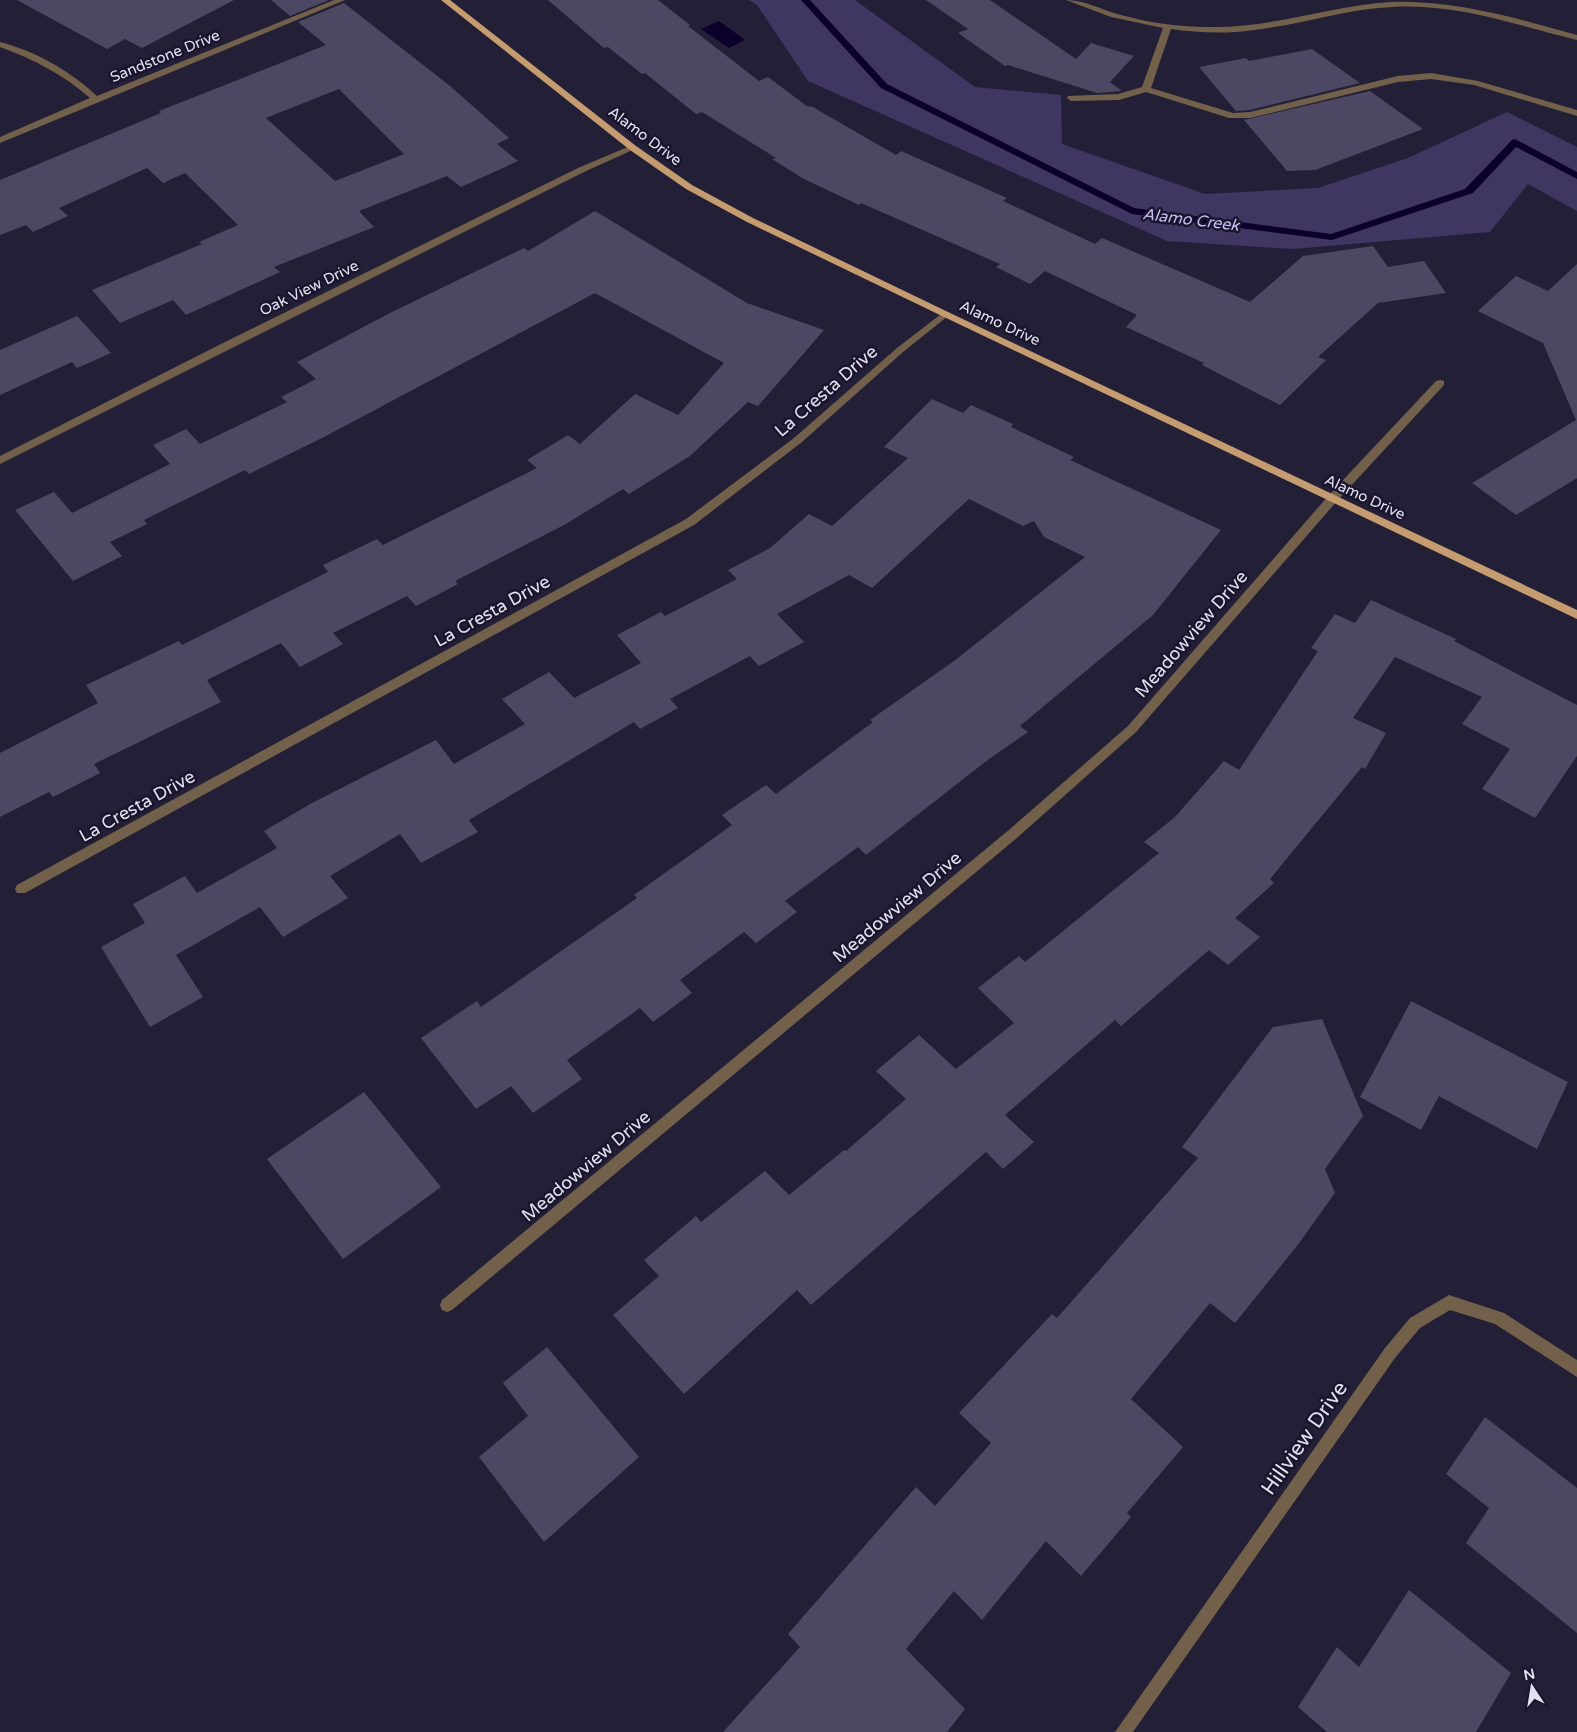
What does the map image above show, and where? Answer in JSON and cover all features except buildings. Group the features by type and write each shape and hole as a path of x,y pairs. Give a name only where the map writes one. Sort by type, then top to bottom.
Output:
{"main road":[{"name":"Alamo Drive","path":"445,0 634,148 689,187 750,220 945,314 1577,615"}],"street":[{"name":"Sandstone Drive","path":"0,140 341,0"},
{"path":"1070,0 1105,15 1167,28 1217,30 1254,28 1356,8 1410,4 1472,9 1577,38"},
{"path":"1146,88 1167,28"},
{"path":"0,44 40,62 83,87 96,99"},
{"path":"1071,98 1119,97 1146,88 1232,116 1250,115 1398,80 1431,76 1475,83 1577,113"},
{"name":"Oak View Drive","path":"0,460 226,345 581,170 634,148"},
{"name":"La Cresta Drive","path":"21,889 690,522 798,440 900,350 945,314"},
{"name":"Meadowview Drive","path":"447,1305 1014,833 1132,729 1333,498 1440,383"},
{"name":"Hillview Drive","path":"1124,1732 1384,1361 1415,1323 1449,1302 1499,1318 1577,1369"}],"shaded area":[{"path":"749,0 855,0 975,87 1061,95 1062,144 1205,194 1318,188 1408,158 1507,112 1577,147 1577,211 1528,184 1490,232 1293,249 1167,241 808,81 757,5"},
{"path":"719,21 745,40 729,48 701,29"}],"waterway":[{"name":"Alamo Creek","path":"805,0 884,86 1132,211 1332,237 1469,191 1515,142 1577,176"}]}
